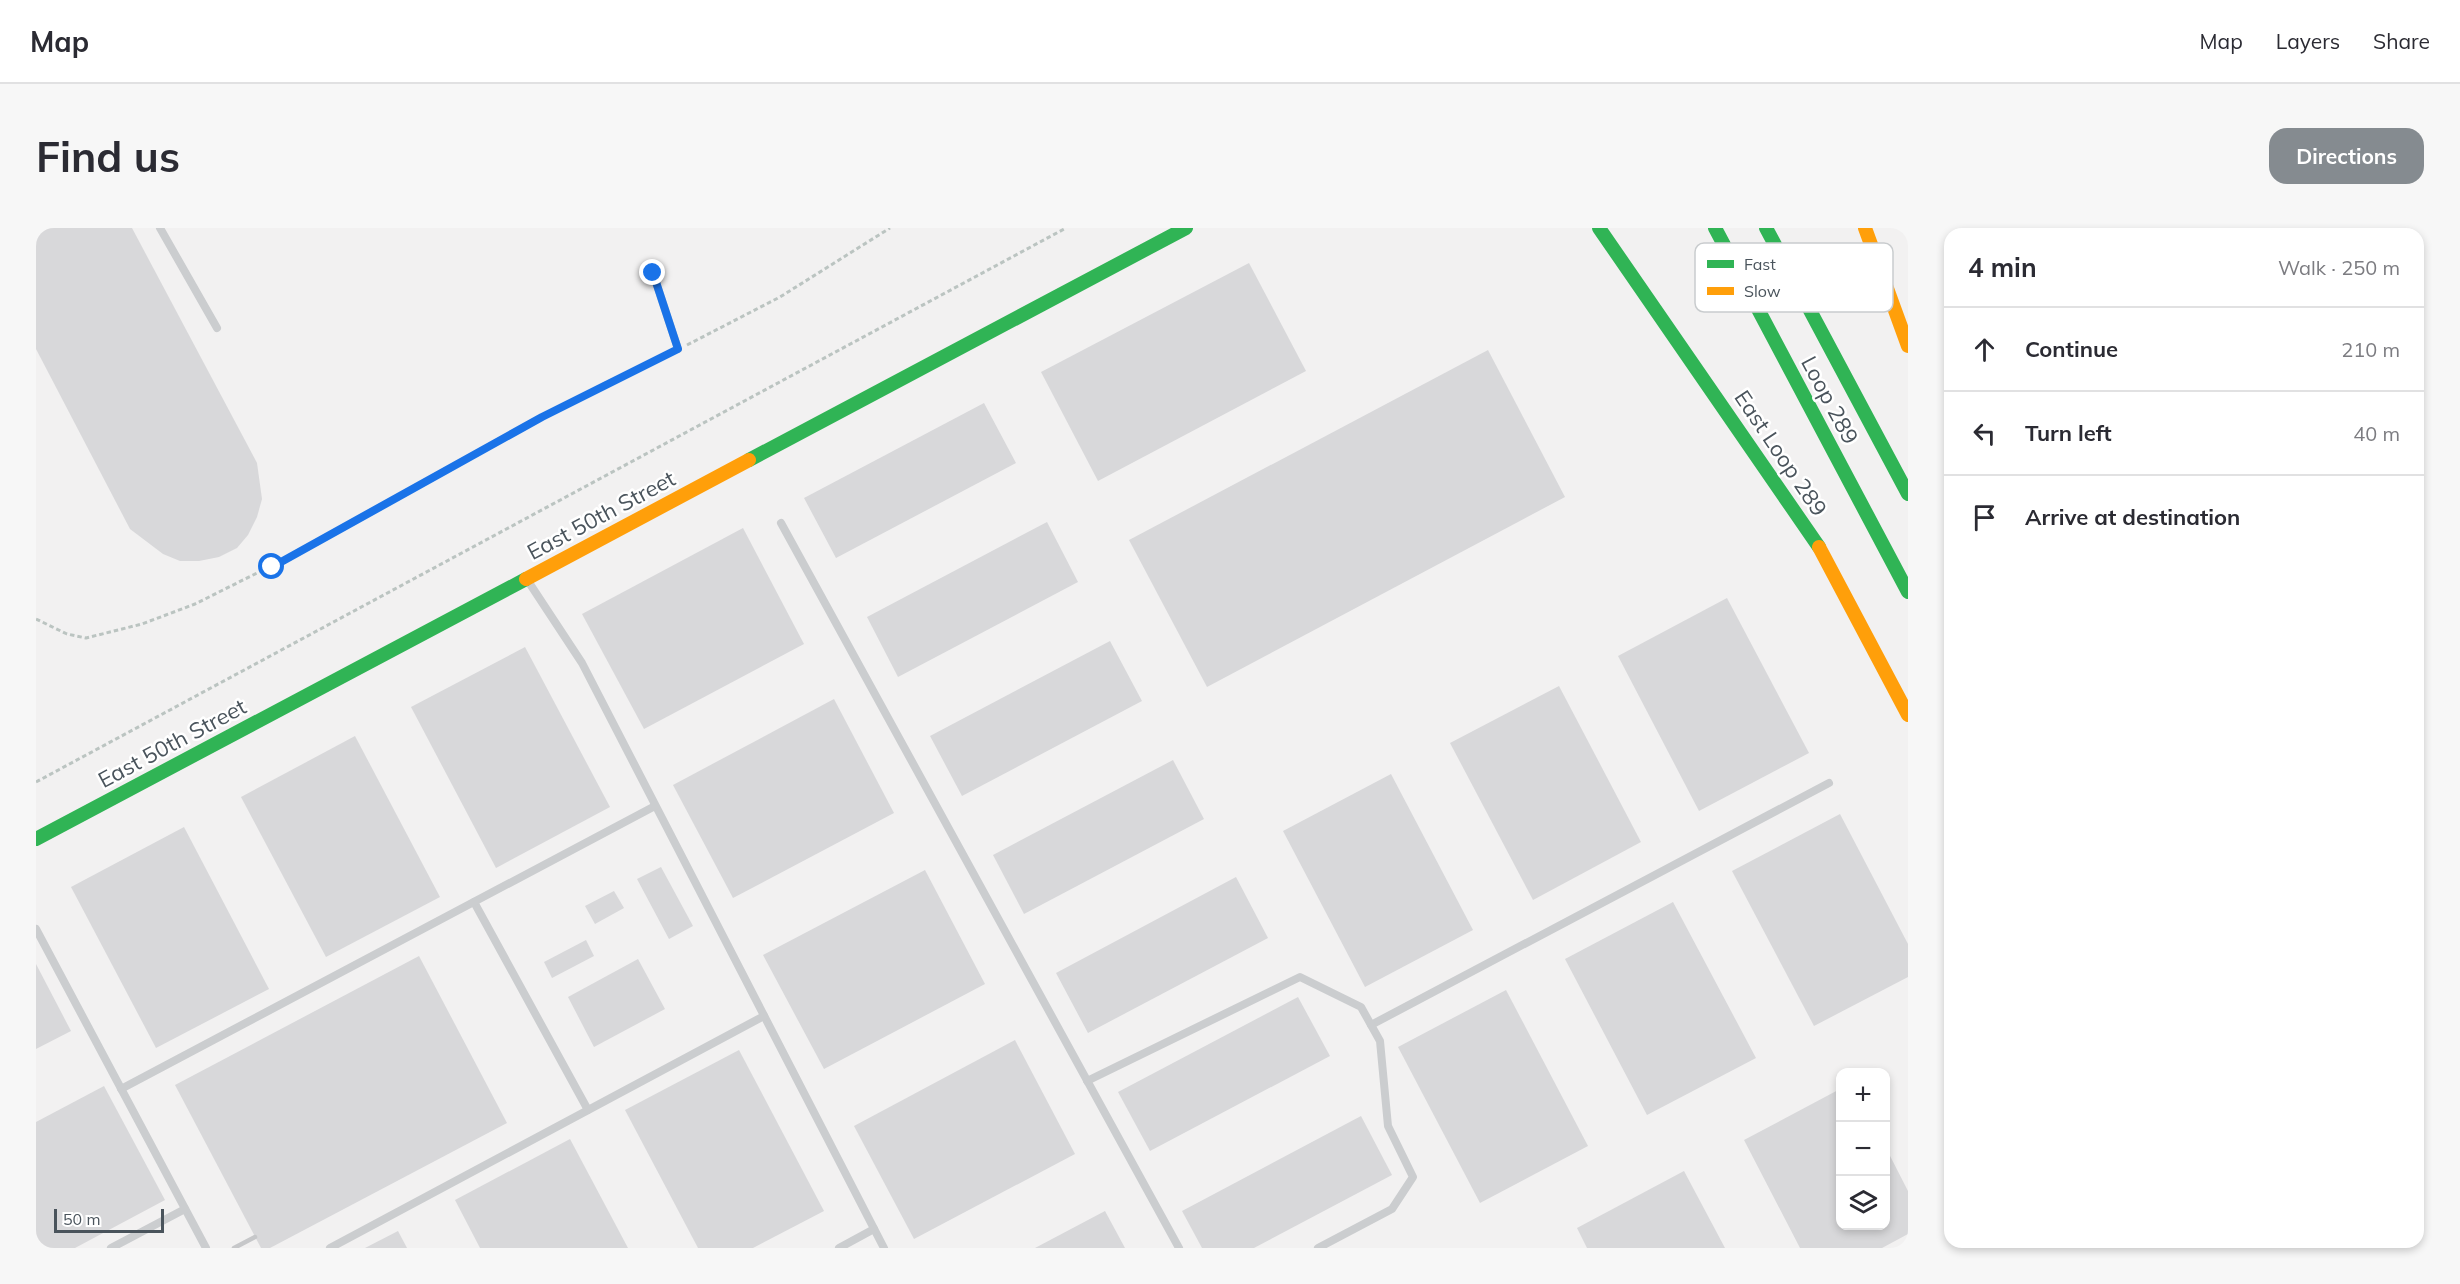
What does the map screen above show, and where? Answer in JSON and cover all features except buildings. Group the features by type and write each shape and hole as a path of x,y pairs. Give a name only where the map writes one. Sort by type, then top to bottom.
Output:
{"main road":[{"name":"East 50th Street","path":"36,838 1186,228"},
{"name":"East Loop 289","path":"1599,228 1812,534 1908,715"},
{"name":"Loop 289","path":"1715,228 1723,243"},
{"name":"Loop 289","path":"1766,228 1774,243"},
{"path":"1865,228 1870,243"},
{"path":"1893,305 1908,346"},
{"name":"Loop 289","path":"1760,312 1908,592"},
{"name":"Loop 289","path":"1811,312 1908,494"}],"lane":[{"path":"160,228 217,328"},
{"path":"653,273 678,349"},
{"path":"781,523 1179,1248"},
{"path":"526,579 582,663 884,1248"},
{"path":"1371,1025 1829,783"},
{"path":"121,1089 655,806"},
{"path":"474,902 588,1110"},
{"path":"36,929 206,1248"},
{"path":"1088,1081 1300,977 1362,1007 1380,1041 1388,1126 1413,1177 1392,1209 1318,1248"},
{"path":"330,1248 764,1016"},
{"path":"111,1248 186,1209"},
{"path":"839,1248 874,1229"}],"path":[{"path":"36,619 67,634 86,638 142,624 195,604 272,567 605,383 780,297 890,228"},
{"path":"36,782 1066,228"}],"railway":[{"path":"234,1248 255,1237"}],"traffic: fast":[{"path":"749,460 1186,228"},
{"path":"1599,228 1819,547"},
{"path":"1715,228 1723,243"},
{"path":"1766,228 1774,243"},
{"path":"1760,312 1908,592"},
{"path":"1811,312 1908,494"},
{"path":"36,839 526,579"}],"traffic: slow":[{"path":"1865,228 1870,243"},
{"path":"1893,305 1908,346"},
{"path":"526,579 749,460"},
{"path":"1819,547 1908,715"}],"route":[{"path":"272,567 605,383 678,349 653,273"}]}
